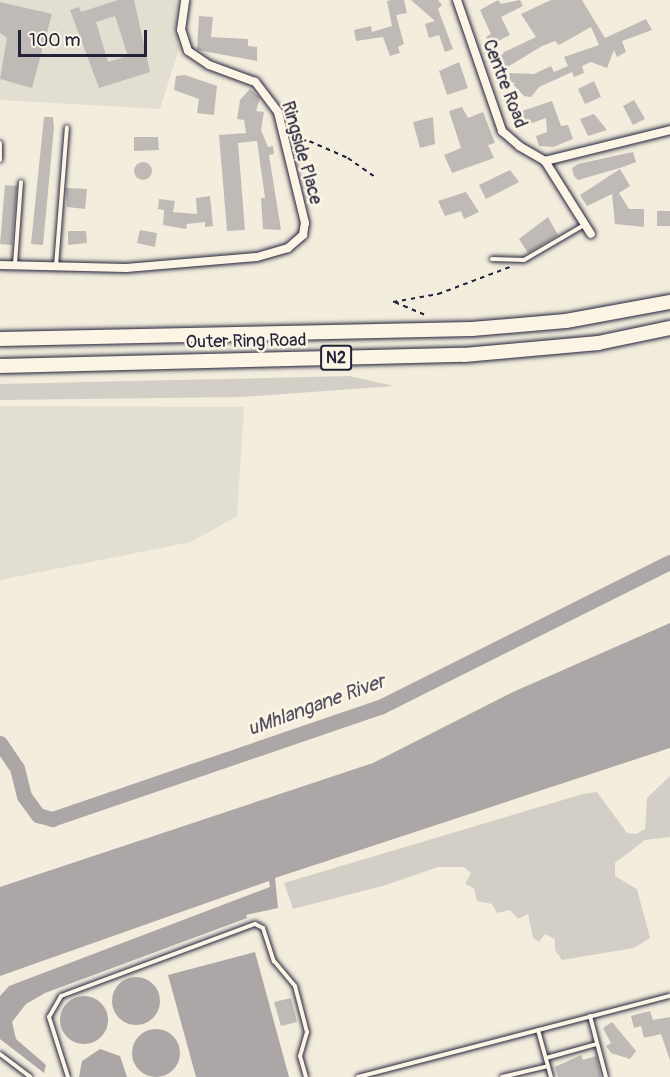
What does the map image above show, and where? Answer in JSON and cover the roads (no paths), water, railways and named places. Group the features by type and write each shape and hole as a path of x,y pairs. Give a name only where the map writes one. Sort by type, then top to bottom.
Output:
{"highway":[{"name":"Outer Ring Road","path":"0,339 472,329 566,321 670,302"},
{"name":"Outer Ring Road","path":"0,366 464,355 598,343 670,328"}],"street":[{"name":"Ringside Place","path":"0,265 149,267 256,257 288,248 303,235 305,223 271,100 255,82 209,65 189,51 182,30 185,0"},
{"name":"Centre Road","path":"457,0 502,131 545,161 591,234"},
{"path":"545,161 670,130"}],"lane":[{"path":"56,267 67,127"},
{"path":"0,143 0,160"},
{"path":"15,265 21,182"},
{"path":"492,259 524,260 585,225"},
{"path":"68,1077 49,1017 61,996 255,924 263,928 274,962 295,986 307,1032 300,1056 306,1077"},
{"path":"358,1077 670,996"},
{"path":"590,1017 606,1077"},
{"path":"538,1030 550,1077"},
{"path":"546,1058 597,1044"},
{"path":"0,1053 30,1077"},
{"path":"502,1077 548,1066"}],"waterway":[{"name":"uMhlangane River","path":"0,743 17,768 24,796 38,815 52,819 380,707 670,562"}]}
